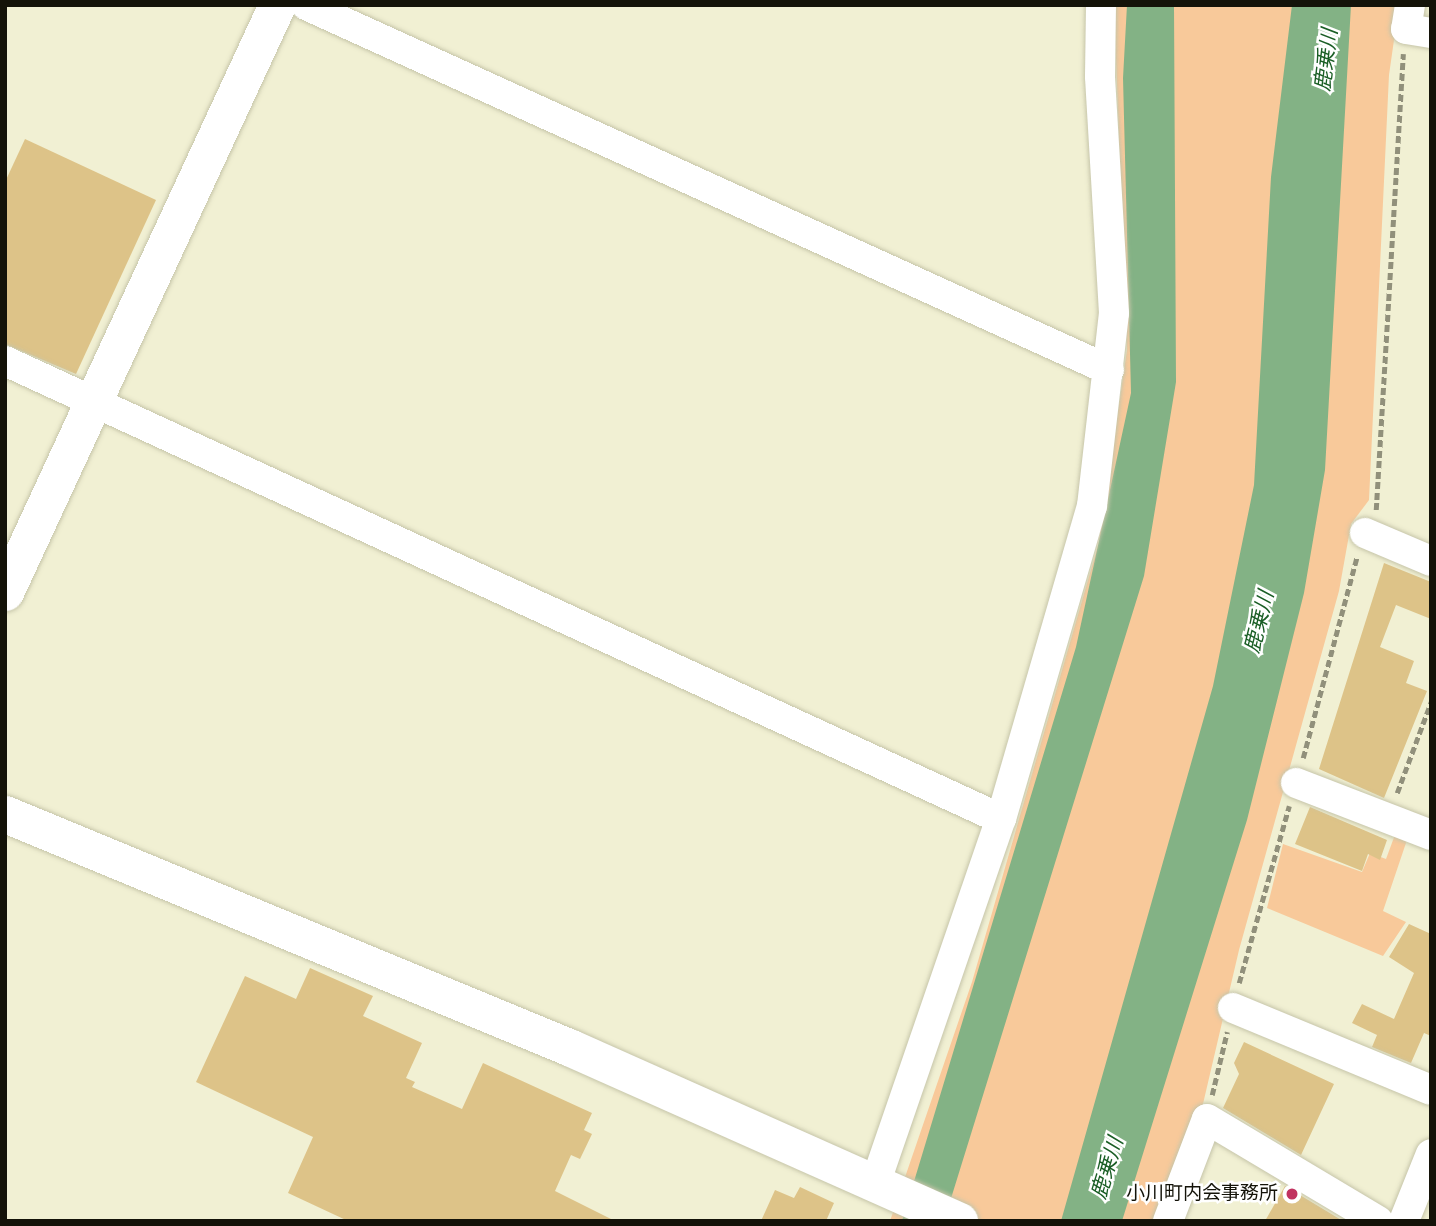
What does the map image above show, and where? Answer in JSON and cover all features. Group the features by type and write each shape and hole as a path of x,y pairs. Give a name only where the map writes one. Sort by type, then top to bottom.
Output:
{"street":[{"path":"5,592 95,403 277,5"},
{"path":"306,5 1109,370"},
{"path":"885,1188 1082,552 1109,370 1114,302 1100,76 1101,5"},
{"path":"5,361 1001,820"},
{"path":"1365,533 1431,561"},
{"path":"1296,783 1389,816 1431,835"},
{"path":"5,814 571,1048 959,1221"},
{"path":"1233,1008 1431,1090"},
{"path":"1168,1221 1207,1119 1378,1221"},
{"path":"1404,1221 1431,1154"}],"path":[{"path":"1207,1119 1265,879 1296,783 1365,533 1376,512 1416,22"},
{"path":"1389,816 1431,702"}],"shaded area":[{"path":"1114,5 1399,5 1389,75 1369,500 1351,524 1339,591 1239,950 1199,1121 1162,1221 890,1221 972,982 1099,542 1127,350"},
{"path":"1396,832 1408,837 1383,911 1406,922 1383,956 1267,908 1283,844 1362,872 1370,853 1386,859"}],"water":[{"path":"1127,5 1174,5 1176,382 1144,576 944,1221 902,1221 1076,647 1131,393 1123,78"},
{"name":"鹿乗川","path":"1292,5 1351,5 1325,470 1304,593 1247,820 1122,1221 1061,1221 1213,686 1254,485 1271,177"}],"building":[{"path":"25,139 156,200 76,374 5,344 5,182"},
{"path":"1384,563 1431,582 1431,619 1396,605 1380,647 1414,661 1406,683 1427,691 1384,798 1319,769"},
{"path":"1310,807 1387,840 1380,860 1368,854 1362,871 1295,844"},
{"path":"1409,924 1431,934 1431,1036 1424,1033 1411,1063 1372,1047 1377,1035 1352,1023 1362,1004 1394,1019 1414,973 1389,957"},
{"path":"310,968 373,996 363,1016 422,1043 406,1078 415,1082 412,1087 462,1109 483,1063 592,1113 584,1130 592,1134 580,1159 571,1155 555,1191 615,1221 348,1221 288,1193 313,1137 196,1082 245,976 296,999"},
{"path":"1244,1042 1334,1084 1301,1155 1223,1108 1239,1074 1234,1063"},
{"name":"小川町内会事務所","path":"1285,1186 1343,1221 1265,1221"},
{"path":"800,1187 834,1203 826,1221 761,1221 775,1190 794,1198"}],"place":[{"name":"小川町内会事務所","path":"1292,1194"}]}
